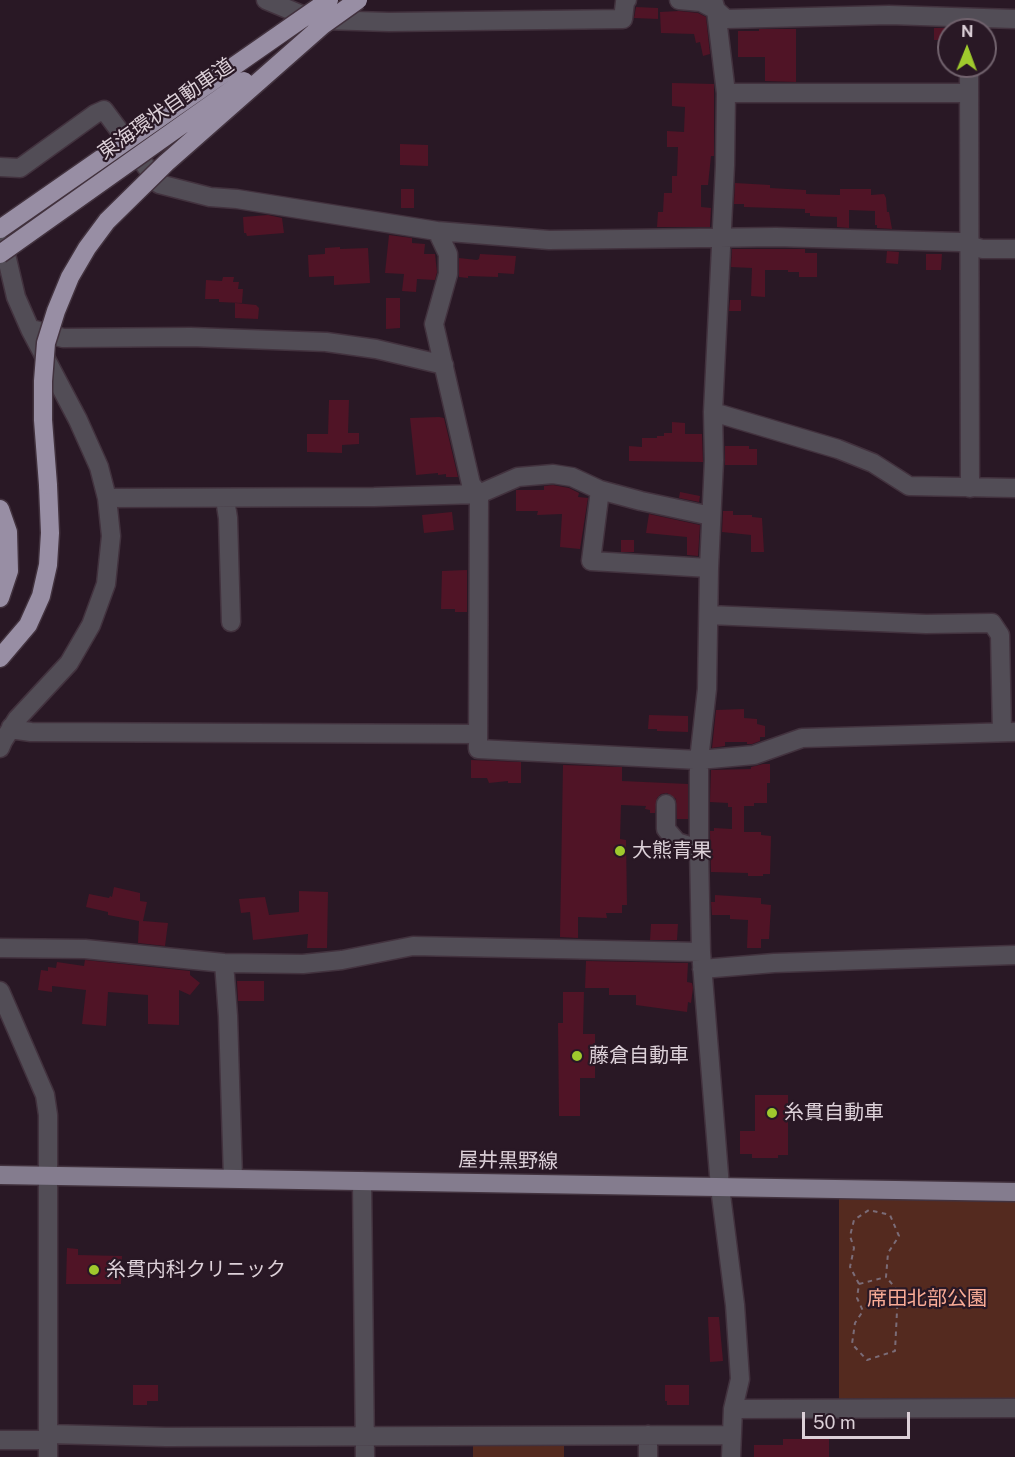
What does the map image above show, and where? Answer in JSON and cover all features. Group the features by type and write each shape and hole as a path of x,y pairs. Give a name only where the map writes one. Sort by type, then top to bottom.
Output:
{"highway":[{"name":"東海環状自動車道","path":"0,229 329,0"},
{"name":"東海環状自動車道","path":"0,254 358,0"},
{"path":"0,658 28,625 41,596 48,565 50,533 43,381 46,343 63,294 87,248 107,221 166,163 324,24"},
{"path":"0,218 115,149"},
{"path":"0,509 8,532 9,571 0,598"}],"main road":[{"name":"屋井黒野線","path":"0,1175 1015,1192"}],"street":[{"path":"266,0 302,15 323,20 389,22 623,19 627,0"},
{"path":"679,0 715,5 726,19 889,15 937,20"},
{"path":"968,0 968,18"},
{"path":"715,5 726,93 722,238 713,412 714,460 709,615 706,689 699,760 699,849 702,961 720,1187 735,1305 740,1379 733,1409 731,1457"},
{"path":"997,21 1015,19"},
{"path":"969,78 970,488"},
{"path":"726,93 969,93"},
{"path":"0,167 20,168 95,114 104,110 159,184 210,197 237,199 437,231 549,240 776,237 960,242 982,249 1015,249"},
{"path":"0,229 16,297 99,467 107,498 111,536 106,584 91,625 69,663 3,739"},
{"path":"437,231 448,254 448,274 434,324 471,484 479,494 478,749 699,760 754,755 802,738 1008,732 1000,635 992,623 926,624 709,615"},
{"path":"30,329 63,338 191,337 326,342 376,349 444,365"},
{"path":"713,412 838,449 873,463 909,486 1015,488"},
{"path":"107,498 225,499 479,494 518,477 553,474 572,477 600,490 640,501 711,516"},
{"path":"600,490 591,561 709,568"},
{"path":"225,499 228,518 231,622"},
{"path":"3,739 17,730 31,732 478,734"},
{"path":"666,804 666,829 677,842 699,849"},
{"path":"0,948 85,949 224,963 303,964 342,960 413,946 774,963 1015,956"},
{"path":"224,963 232,1178"},
{"path":"0,991 45,1095 50,1144 47,1176 48,1444"},
{"path":"362,1181 365,1457"},
{"path":"733,1409 1015,1408"},
{"path":"648,1434 648,1457"},
{"path":"0,1440 48,1444 165,1437 731,1435"}],"path":[{"path":"869,1210 890,1215 899,1236 888,1253 886,1277 898,1291 895,1351 867,1360 852,1344 855,1323 863,1311 857,1298 859,1284 850,1267 854,1248 850,1236 854,1220 869,1210"},
{"path":"859,1284 886,1277"}],"green space":[{"name":"席田北部公園","path":"839,1196 1015,1199 1015,1399 839,1400"},
{"path":"473,1444 564,1445 564,1457 473,1457"}],"building":[{"path":"636,7 658,8 658,19 634,18"},
{"path":"660,12 698,13 706,17 710,54 703,56 700,42 696,43 694,34 661,33"},
{"path":"934,28 937,28 937,40 934,40"},
{"path":"759,29 796,29 796,82 765,81 765,57 738,57 738,31 759,31"},
{"path":"672,83 714,84 714,156 711,156 708,185 701,185 701,207 711,208 710,227 657,227 658,212 663,212 664,193 672,193 672,176 677,176 678,147 667,147 667,131 684,132 685,107 672,106"},
{"path":"400,144 428,145 428,166 400,165"},
{"path":"735,183 806,190 806,194 840,195 840,189 871,189 871,195 884,194 892,229 877,228 875,211 849,210 849,228 837,227 837,217 810,216 810,213 805,213 805,209 744,207 744,204 734,204"},
{"path":"401,189 414,189 414,208 401,208"},
{"path":"268,215 282,218 284,233 247,236 244,233 243,217"},
{"path":"389,235 412,238 412,243 425,244 424,254 435,254 437,272 435,280 417,279 416,292 402,291 404,274 385,273"},
{"path":"340,247 340,249 368,248 370,283 334,285 334,276 309,277 308,255 325,254 325,248"},
{"path":"732,249 805,249 805,253 817,253 817,277 799,277 799,272 788,272 788,270 765,270 765,297 751,296 752,268 731,267"},
{"path":"887,251 899,252 898,264 886,263"},
{"path":"480,254 516,256 514,274 498,273 498,277 459,277 459,258 477,260"},
{"path":"926,254 942,254 941,270 926,270"},
{"path":"223,277 234,277 233,282 239,282 238,289 243,289 242,303 205,299 206,280 222,281"},
{"path":"386,298 400,298 400,328 386,329"},
{"path":"730,300 741,300 741,311 729,311"},
{"path":"235,303 256,305 259,308 258,319 235,318"},
{"path":"329,400 349,400 348,433 359,433 359,444 342,445 342,453 307,452 307,434 328,434"},
{"path":"410,418 444,418 458,477 446,477 446,474 438,475 438,473 416,475"},
{"path":"672,422 685,423 685,434 702,434 703,462 629,461 629,446 642,447 642,438 657,438 657,436 664,436 664,433 672,433"},
{"path":"725,446 749,446 749,449 757,449 757,465 725,465"},
{"path":"544,486 569,488 579,493 578,497 588,498 580,549 560,547 562,514 537,515 538,511 516,511 516,490 544,490"},
{"path":"680,492 700,496 699,502 679,498"},
{"path":"723,511 733,511 733,515 752,515 752,517 762,518 764,552 751,552 751,535 722,532"},
{"path":"452,512 454,530 424,533 422,515"},
{"path":"649,514 700,525 698,556 687,555 687,537 646,533"},
{"path":"621,540 634,540 634,552 621,552"},
{"path":"467,570 467,612 441,609 442,571"},
{"path":"744,709 744,718 757,719 757,724 765,726 765,737 760,737 760,741 752,744 725,742 725,746 712,748 716,710"},
{"path":"649,715 688,716 688,732 648,729"},
{"path":"471,760 521,762 521,783 508,783 508,781 489,783 487,778 471,778"},
{"path":"770,764 767,803 744,806 744,832 761,832 761,835 771,836 770,874 748,876 748,873 711,872 710,831 714,831 714,828 732,829 732,807 728,807 728,803 710,802 711,770 751,769 751,767"},
{"path":"563,765 622,767 622,781 688,784 688,819 677,819 676,799 667,793 657,798 655,813 650,813 650,810 645,809 646,806 621,805 620,839 626,840 627,905 622,905 622,913 606,913 607,918 578,917 578,938 560,937"},
{"path":"114,887 140,893 140,901 147,902 143,921 168,923 165,946 138,943 139,921 108,915 108,912 86,907 89,894 109,898 112,897"},
{"path":"299,891 328,892 327,948 307,948 308,934 253,940 250,912 241,913 239,899 265,897 269,915 299,912"},
{"path":"715,895 761,898 761,904 771,905 769,939 761,939 761,948 747,948 748,920 730,919 730,915 712,915 711,902 715,902"},
{"path":"651,924 678,924 677,940 650,940"},
{"path":"85,960 190,971 190,975 200,983 190,995 179,990 179,1025 148,1024 148,995 108,992 106,1026 82,1024 86,990 52,986 52,992 38,990 41,970 48,971 48,967 56,968 57,962 84,966"},
{"path":"586,961 688,963 687,982 692,983 693,988 687,1012 636,1005 636,995 609,995 609,988 585,988"},
{"path":"237,981 264,981 264,1001 238,1001"},
{"name":"藤倉自動車","path":"563,992 584,992 583,1034 595,1034 595,1078 580,1078 580,1116 559,1116 558,1023 563,1023"},
{"name":"糸貫自動車","path":"755,1095 788,1095 788,1155 778,1155 778,1158 752,1158 752,1154 740,1154 740,1131 755,1131"},
{"name":"糸貫内科クリニック","path":"67,1248 78,1249 78,1255 122,1256 121,1284 66,1284"},
{"path":"708,1317 719,1317 723,1361 710,1362"},
{"path":"133,1385 158,1385 158,1401 147,1401 147,1405 133,1405"},
{"path":"665,1385 689,1385 689,1405 667,1405"},
{"path":"783,1439 829,1439 829,1457 754,1457 754,1445 783,1445"}],"place":[{"name":"大熊青果","path":"620,851"},
{"name":"藤倉自動車","path":"577,1056"},
{"name":"糸貫自動車","path":"772,1113"},
{"name":"糸貫内科クリニック","path":"94,1270"}]}
